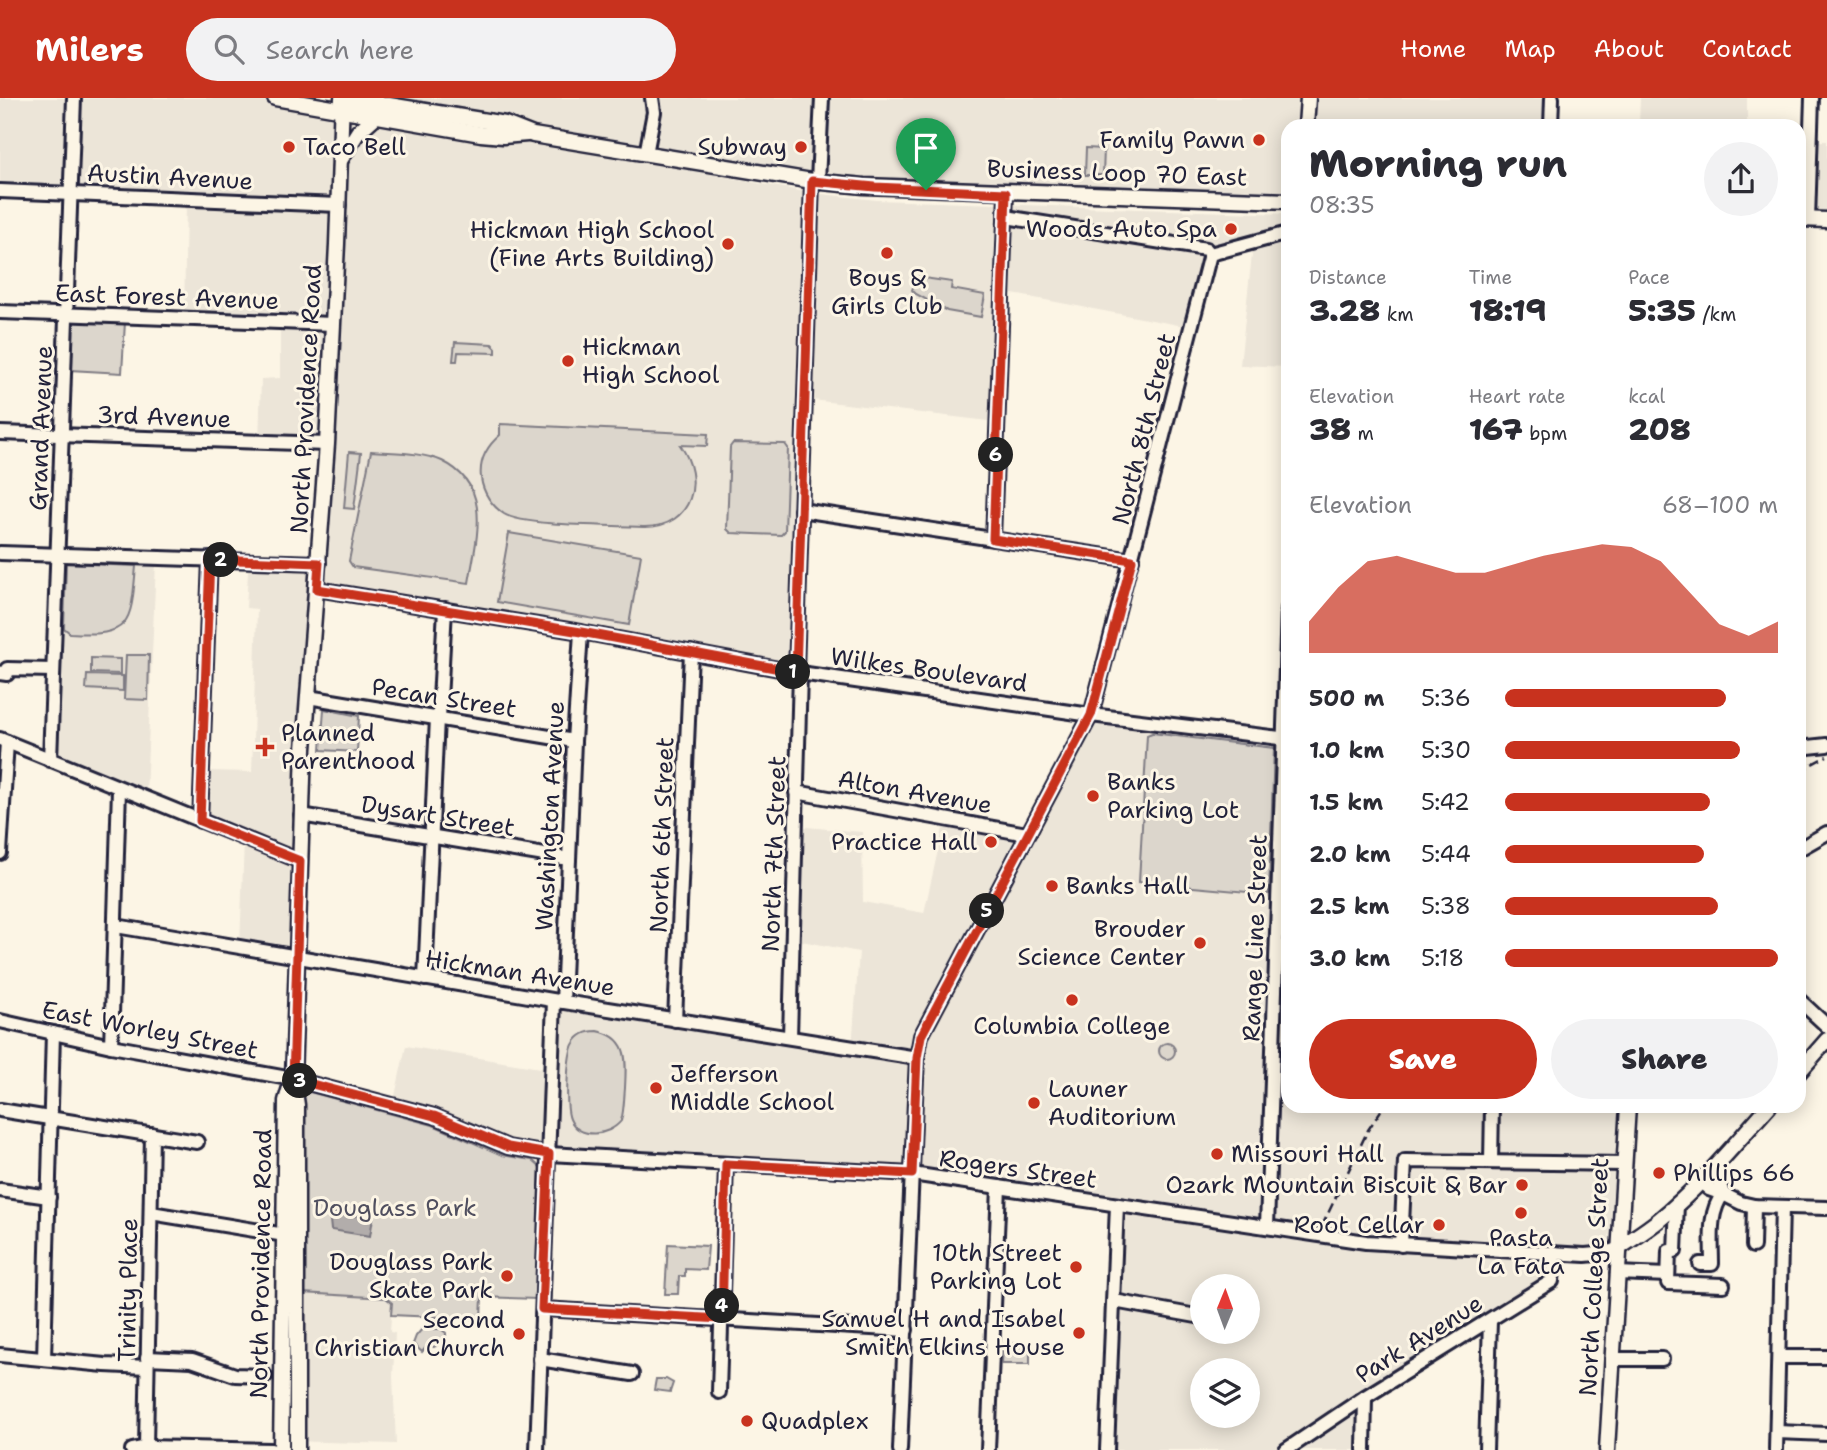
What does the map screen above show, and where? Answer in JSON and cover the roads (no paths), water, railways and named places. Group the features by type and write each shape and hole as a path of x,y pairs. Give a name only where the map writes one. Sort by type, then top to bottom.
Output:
{"main road":[{"name":"Business Loop 70 East","path":"275,98 343,102 505,124 529,134 815,181 875,187 1006,193 1281,201"},
{"path":"1306,119 1308,98"},
{"name":"Business Loop 70 East","path":"343,102 377,116 481,134 529,134"},
{"name":"North Providence Road","path":"296,1450 297,1105 293,1079 301,815 327,444 343,102"},
{"path":"340,160 358,132 377,116"},
{"path":"1806,219 1827,220"},
{"path":"1806,1064 1827,1040"},
{"name":"North Providence Road","path":"281,1450 286,1101 293,1079"},
{"name":"North College Street","path":"1607,1450 1627,1113"},
{"path":"1619,1248 1659,1221 1705,1177 1763,1113"},
{"path":"282,1409 287,1438 291,1448 296,1450"}],"street":[{"name":"Grand Avenue","path":"50,760 74,98"},
{"path":"646,154 654,112 652,98"},
{"name":"North 7th Street","path":"790,1037 802,510 815,181 822,98"},
{"path":"1551,119 1552,98"},
{"path":"1806,189 1812,98"},
{"name":"Austin Avenue","path":"0,191 339,205"},
{"path":"993,539 1006,193"},
{"path":"1006,218 1206,249 1210,254 1281,235"},
{"name":"North 8th Street","path":"900,1450 917,1058 921,1036 1091,715 1210,254"},
{"name":"East Forest Avenue","path":"0,312 333,324"},
{"name":"3rd Avenue","path":"0,433 327,444"},
{"path":"802,510 1132,560"},
{"path":"0,553 319,563"},
{"path":"200,821 210,559"},
{"name":"Wilkes Boulevard","path":"317,589 581,632 798,672 1091,715 1281,738"},
{"path":"425,979 444,609"},
{"name":"Washington Avenue","path":"537,1450 549,1154 581,632"},
{"name":"North 6th Street","path":"675,1020 691,652"},
{"path":"0,673 7,674 7,669 53,670"},
{"name":"Pecan Street","path":"308,697 574,741"},
{"path":"0,853 3,741 300,861"},
{"path":"1806,747 1827,745"},
{"path":"111,1046 120,789"},
{"name":"Alton Avenue","path":"796,792 1027,834"},
{"name":"Dysart Street","path":"301,815 569,859"},
{"path":"1806,845 1827,833"},
{"name":"Range Line Street","path":"1267,1227 1281,867"},
{"name":"Hickman Avenue","path":"116,926 297,958 917,1058"},
{"path":"1806,1006 1827,1026"},
{"name":"East Worley Street","path":"0,1021 111,1046 293,1079"},
{"path":"44,1359 53,1033"},
{"name":"Rogers Street","path":"293,1079 434,1116 508,1147 549,1154 912,1174 1401,1245 1585,1255 1606,1253 1619,1248"},
{"path":"0,1110 197,1142"},
{"path":"1491,1162 1493,1113"},
{"name":"Trinity Place","path":"146,1447 152,1134"},
{"path":"1401,1245 1405,1161 1623,1164"},
{"path":"719,1392 726,1164"},
{"path":"1705,1177 1709,1189 1741,1203 1754,1206 1827,1208"},
{"path":"988,1450 999,1187"},
{"path":"0,1190 49,1197"},
{"path":"1700,1264 1712,1264 1713,1214 1717,1201 1723,1194"},
{"path":"1677,1204 1675,1251 1669,1251 1668,1283 1723,1285"},
{"path":"1107,1450 1117,1205"},
{"path":"1753,1246 1754,1206"},
{"path":"1776,1450 1782,1207"},
{"path":"151,1213 285,1235"},
{"name":"Park Avenue","path":"1286,1450 1365,1397 1552,1281 1554,1254"},
{"path":"1617,1273 1668,1275"},
{"path":"1114,1301 1190,1315"},
{"path":"542,1309 906,1330"},
{"path":"1486,1450 1489,1321"},
{"path":"0,1354 44,1359 147,1362 192,1360 235,1375 265,1376"},
{"path":"1780,1357 1827,1357"},
{"path":"1612,1359 1662,1358"},
{"path":"540,1359 632,1374"},
{"path":"1364,1450 1365,1397"},
{"path":"1777,1433 1827,1434"},
{"path":"132,1450 146,1447 271,1450"}],"railway":[{"path":"1806,767 1827,756"},
{"path":"1322,1226 1368,1130 1379,1113"}],"place":[{"name":"Family Pawn","path":"1259,140"},
{"name":"Taco Bell","path":"289,147"},
{"name":"Subway","path":"801,147"},
{"name":"Woods Auto Spa","path":"1231,229"},
{"name":"Hickman High School (Fine Arts Building)","path":"728,244"},
{"name":"Boys & Girls Club","path":"887,253"},
{"name":"Hickman High School","path":"568,361"},
{"name":"Planned Parenthood","path":"265,747"},
{"name":"Banks Parking Lot","path":"1093,796"},
{"name":"Practice Hall","path":"991,842"},
{"name":"Banks Hall","path":"1052,886"},
{"name":"Brouder Science Center","path":"1200,943"},
{"name":"Columbia College","path":"1072,1000"},
{"name":"Jefferson Middle School","path":"656,1088"},
{"name":"Launer Auditorium","path":"1034,1103"},
{"name":"Missouri Hall","path":"1217,1154"},
{"name":"Phillips 66","path":"1659,1173"},
{"name":"Ozark Mountain Biscuit & Bar","path":"1522,1185"},
{"name":"Pasta La Fata","path":"1521,1213"},
{"name":"Root Cellar","path":"1439,1225"},
{"name":"10th Street Parking Lot","path":"1076,1267"},
{"name":"Douglass Park Skate Park","path":"507,1276"},
{"name":"Samuel H and Isabel Smith Elkins House","path":"1079,1333"},
{"name":"Second Christian Church","path":"519,1334"},
{"name":"Quadplex","path":"747,1421"}],"park label":[{"name":"Douglass Park","path":"395,1208"}]}
